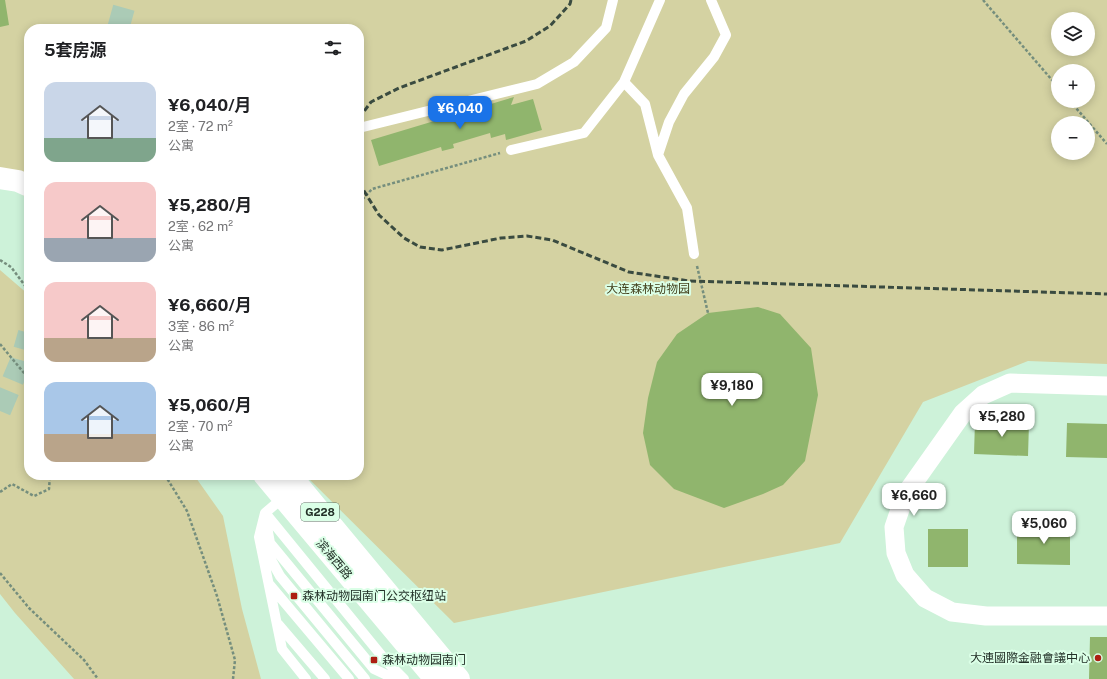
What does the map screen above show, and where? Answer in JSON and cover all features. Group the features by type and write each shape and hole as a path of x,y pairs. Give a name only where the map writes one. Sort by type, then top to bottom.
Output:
{"highway":[{"name":"滨海西路","path":"276,480 290,486 459,679"},
{"name":"滨海西路","path":"290,486 435,679"}],"street":[{"path":"1107,386 1010,382 983,395 962,413 905,495 894,527 896,554 905,575 925,598 952,612 986,616 1107,616"}],"lane":[{"path":"364,127 538,84 574,62 606,28 613,0"},
{"path":"512,150 584,133 624,82 660,0"},
{"path":"658,154 669,122 684,94 714,57 726,35 711,0"},
{"path":"624,82 645,104 658,154 687,208 694,254"},
{"path":"290,486 265,513 259,537 282,649 306,679"},
{"path":"265,513 270,543 374,669 395,679"},
{"path":"265,513 386,661 404,679"},
{"path":"259,537 280,576 365,679"},
{"path":"268,582 349,679"},
{"path":"277,622 324,679"}],"path":[{"path":"983,0 1051,79"},
{"path":"1076,108 1107,144"},
{"path":"364,198 372,189 512,150"},
{"path":"694,254 708,312"},
{"path":"0,260 11,267 24,284"},
{"path":"0,344 24,373"},
{"path":"0,492 12,484 34,496 49,489 50,480"},
{"path":"168,480 187,510 217,596 235,660 233,679"},
{"path":"0,573 29,608 84,660 98,679"}],"green space":[{"name":"大连森林动物园","path":"0,0 1107,0 1107,364 1028,361 923,402 840,543 454,623 310,480 364,480 364,24 24,24 24,196 0,172"},
{"path":"0,270 24,291 24,480 198,480 223,516 242,609 261,679 74,679 0,594"}],"building":[{"path":"0,0 5,0 9,25 0,27"},
{"path":"514,97 511,105 533,99 542,130 506,140 505,134 491,138 490,133 453,144 454,148 442,151 441,147 379,166 371,140"},
{"path":"758,307 780,314 811,348 818,395 805,461 783,485 724,508 674,489 650,465 643,433 648,398 657,362 677,334 708,313"},
{"path":"975,421 1029,423 1028,456 974,454"},
{"path":"1067,423 1107,424 1107,458 1066,457"},
{"path":"1017,526 1070,526 1070,565 1017,564"},
{"path":"928,529 968,529 968,567 928,567"},
{"name":"大連國際金融會議中心","path":"1090,637 1107,637 1107,679 1089,679"}],"tunnel":[{"path":"119,24 126,0"},
{"path":"0,411 24,350"}],"railway":[{"path":"364,111 371,102 399,88 526,41 550,26 570,4 571,0"},
{"path":"364,191 379,215 404,238 420,247 442,250 501,238 527,236 552,240 629,272 689,281 1107,294"}],"place":[{"name":"森林动物园南门公交枢纽站","path":"294,596"},
{"name":"大連國際金融會議中心","path":"1098,658"},
{"name":"森林动物园南门","path":"374,660"}]}
